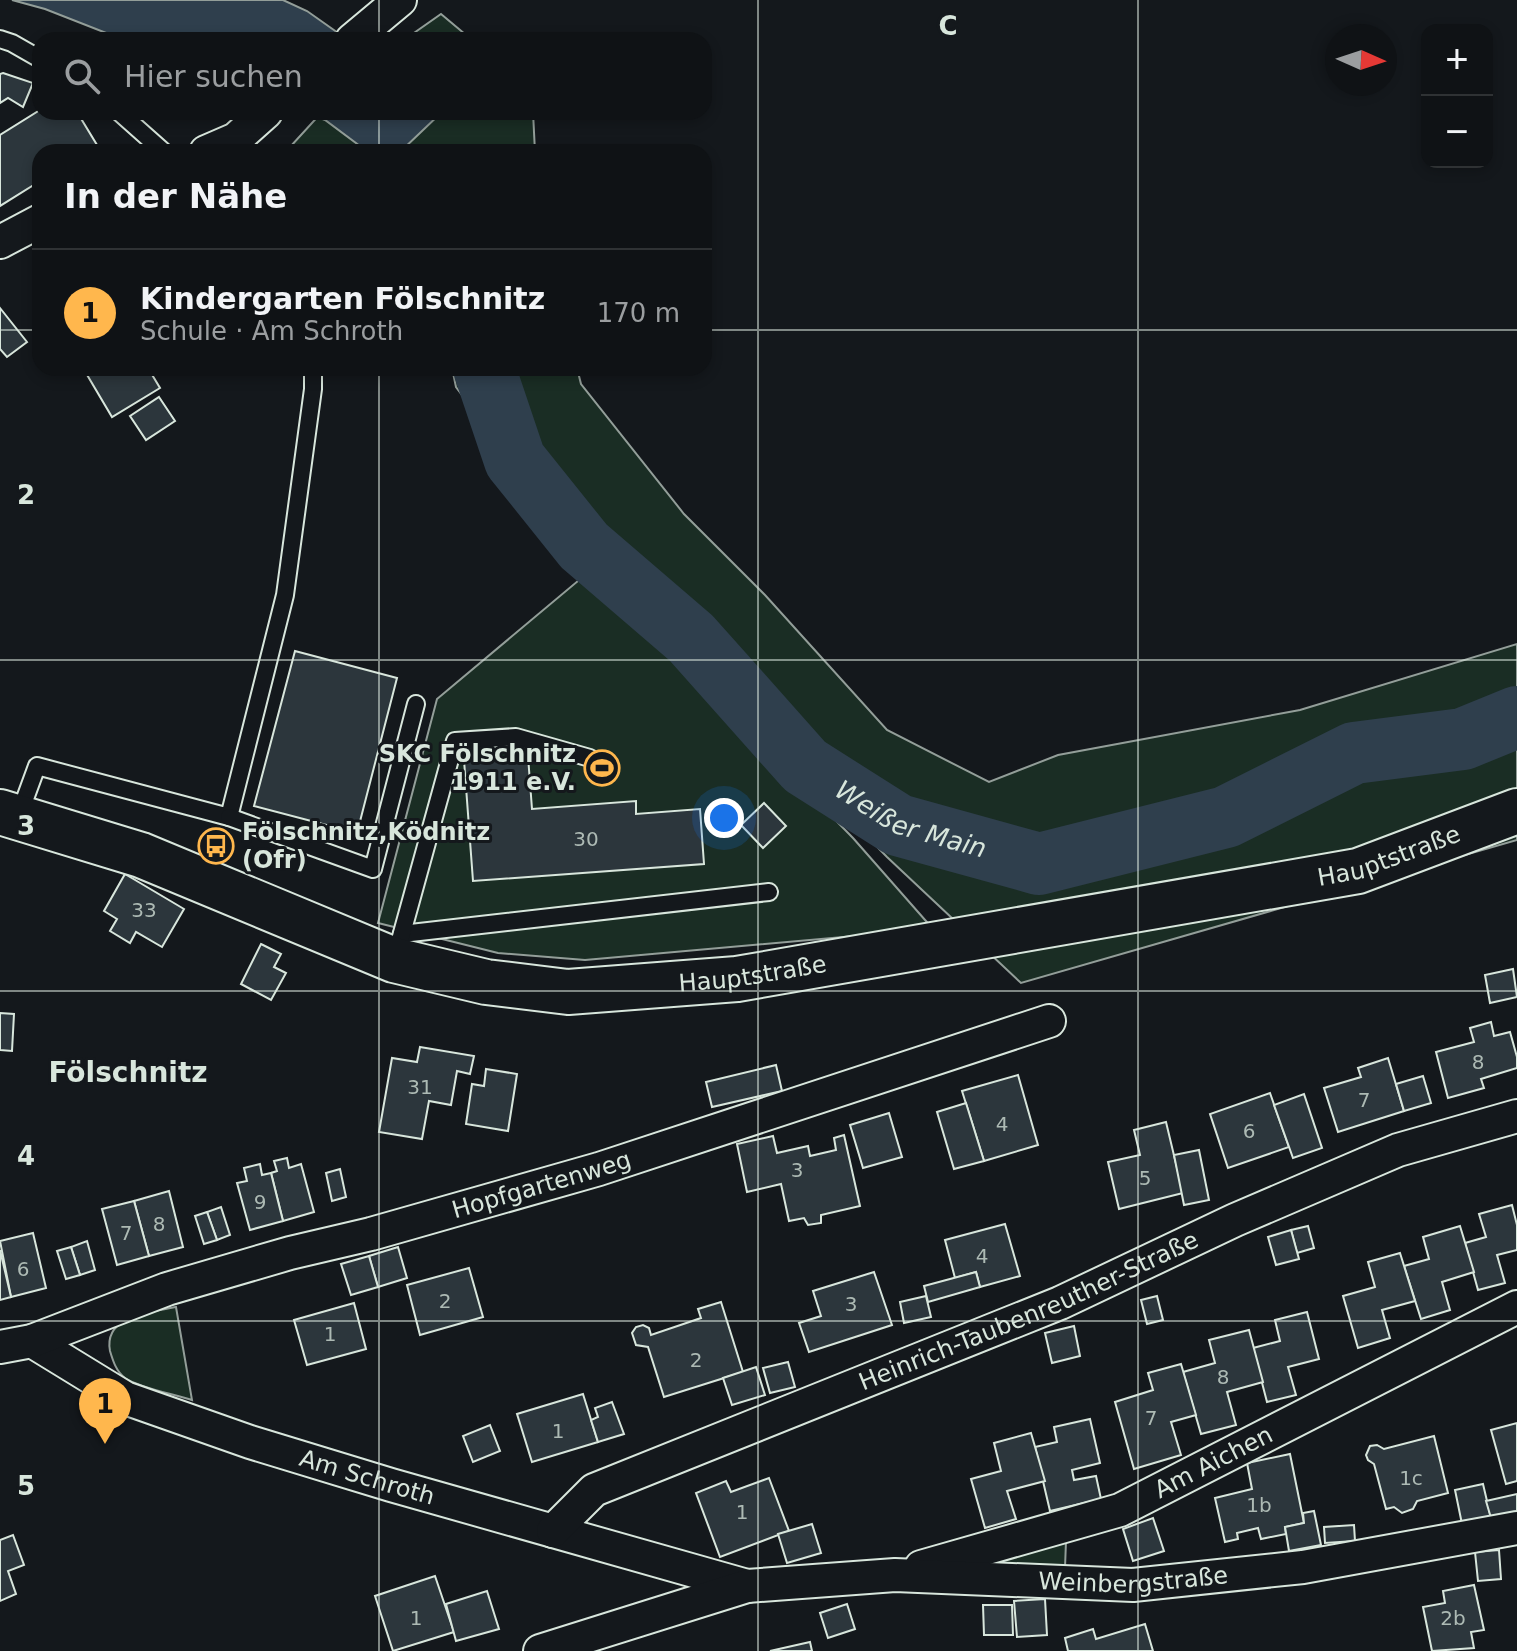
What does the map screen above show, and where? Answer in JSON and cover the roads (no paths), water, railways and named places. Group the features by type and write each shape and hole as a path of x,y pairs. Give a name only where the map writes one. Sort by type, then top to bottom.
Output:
{"main road":[{"name":"Hauptstraße","path":"9,814 141,855 398,947 486,982 568,992 737,979 1358,871 1517,811"}],"street":[{"path":"362,32 400,0"},
{"path":"224,144 236,139 257,120"},
{"path":"0,242 32,225"},
{"name":"Hopfgartenweg","path":"32,1341 167,1289 599,1169 1049,1021"},
{"name":"Heinrich-Taubenreuther-Straße","path":"553,1531 594,1490 1060,1303 1235,1220 1398,1150 1517,1116"},
{"name":"Am Aichen","path":"895,1575 1120,1510 1517,1307"},
{"path":"0,1347 32,1341"},
{"name":"Am Schroth","path":"32,1341 125,1398 250,1442 747,1586"},
{"name":"Weinbergstraße","path":"747,1586 895,1575 1133,1585 1303,1567 1517,1528"},
{"path":"540,1651 747,1586"}],"lane":[{"path":"0,39 32,54"},
{"path":"128,120 155,144"},
{"path":"229,817 285,595 313,376"},
{"path":"9,814 37,766 229,817 373,869 416,704"},
{"path":"590,758 516,737 455,741 398,947 769,892"}],"water":[{"path":"12,0 283,0 307,11 337,32 104,32"},
{"path":"325,120 434,120 408,144 357,144"}],"waterway":[{"name":"Weißer Main","path":"487,376 515,460 584,546 691,638 805,766 898,825 1039,864 1226,817 1354,753 1463,739 1517,717"}],"place":[{"name":"SKC Fölschnitz 1911 e.V.","path":"602,768"},
{"name":"Fölschnitz,Ködnitz (Ofr)","path":"216,846"},
{"name":"Kindergarten Fölschnitz","path":"105,1444"}],"district":[{"name":"Fölschnitz","path":"128,1072"}]}
